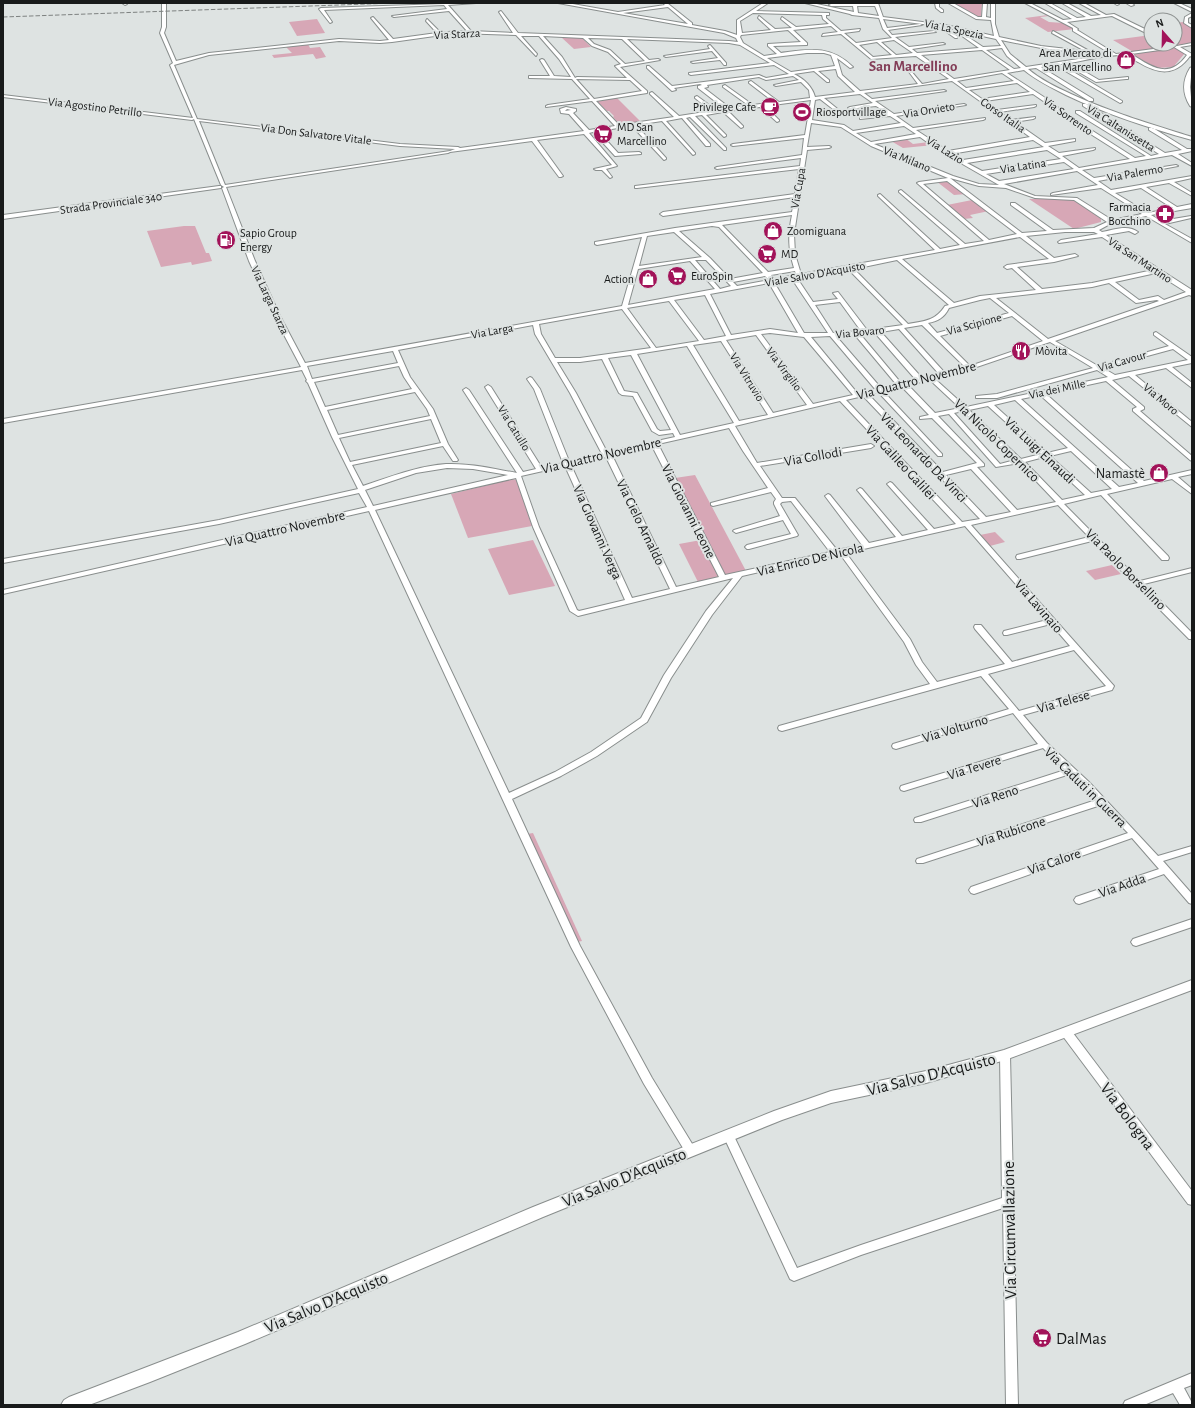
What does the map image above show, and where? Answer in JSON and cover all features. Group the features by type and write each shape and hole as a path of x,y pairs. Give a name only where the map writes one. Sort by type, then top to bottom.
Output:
{"highway":[{"path":"1192,69 1186,84 1188,99 1192,105"},
{"path":"1192,80 1192,94"}],"main road":[{"name":"Via Salvo D'Acquisto","path":"69,1405 240,1339 502,1227 690,1150 812,1103 955,1070 1005,1055 1192,985"}],"street":[{"path":"164,3 164,27 162,33 175,63"},
{"path":"444,3 448,10 469,32"},
{"path":"330,22 321,9 474,3"},
{"path":"560,3 739,35 832,25"},
{"path":"571,4 588,3"},
{"path":"766,3 738,21 741,44 793,74 811,90 813,98"},
{"path":"937,3 937,7 942,11"},
{"path":"950,3 978,18 992,19"},
{"path":"984,18 985,3"},
{"path":"994,3 992,26 996,38 1024,69 1060,91 1080,100 1192,139"},
{"path":"1027,3 1074,27 1076,29 1074,30 1115,55"},
{"path":"1047,3 1077,20"},
{"path":"1064,3 1091,18"},
{"path":"1081,3 1105,16"},
{"path":"1176,3 1192,12 1186,18 1186,23 1192,27"},
{"path":"811,13 810,4 876,4"},
{"name":"Via La Spezia","path":"810,4 855,14 937,24 996,38 1055,49 1104,55"},
{"path":"752,12 855,14 854,4"},
{"name":"Corso Italia","path":"876,4 885,29 893,38 1110,192 1191,240"},
{"path":"613,13 667,5 691,24 687,25"},
{"path":"394,16 448,10"},
{"path":"501,12 516,33 536,55"},
{"path":"824,14 824,18 872,58 1003,47"},
{"path":"1062,22 1113,15 1143,30"},
{"path":"759,17 775,31"},
{"path":"373,18 392,41"},
{"path":"782,18 795,28"},
{"path":"645,19 646,26"},
{"path":"428,20 440,34"},
{"path":"669,22 670,28"},
{"path":"856,44 935,32 923,23 885,29"},
{"path":"937,24 956,37"},
{"path":"687,25 693,41"},
{"path":"952,27 1014,71"},
{"path":"788,29 815,52"},
{"path":"823,35 859,30"},
{"name":"Via Starza","path":"175,63 209,54 339,40 380,42 440,34 469,32 706,41 741,44"},
{"path":"762,32 766,36"},
{"path":"1053,32 1091,54"},
{"path":"1072,34 1079,33"},
{"path":"540,34 561,58 574,78 618,127"},
{"path":"672,34 673,40"},
{"path":"1060,36 1066,35"},
{"path":"584,37 593,45 609,51 623,64"},
{"path":"623,38 648,61"},
{"path":"706,41 725,64"},
{"path":"878,41 895,56"},
{"path":"781,55 769,45 804,42"},
{"path":"908,48 943,44"},
{"path":"666,56 713,50"},
{"path":"1104,55 1143,51"},
{"path":"764,57 828,52 851,68"},
{"path":"1127,53 1152,68 1162,70 1177,68 1191,55"},
{"name":"Via Lazio","path":"834,55 840,75 860,93 878,104 921,136 962,162 998,183 1035,197"},
{"name":"Via Don Salvatore Vitale","path":"194,119 400,145 449,149 534,140 752,106 921,85 1014,71 1104,55"},
{"path":"693,62 720,59"},
{"path":"542,60 553,78"},
{"path":"548,106 645,92 617,66 658,60"},
{"path":"1065,62 1098,82 1126,78"},
{"name":"Via Larga Starza","path":"175,63 172,65 223,186 252,261 280,323 303,367 335,437 362,490 576,947 648,1081 690,1150"},
{"path":"691,74 774,64"},
{"path":"1056,64 1120,102"},
{"path":"648,67 673,88 759,76 766,79 838,67"},
{"path":"1037,67 1099,107"},
{"path":"815,70 827,81"},
{"path":"911,72 921,85"},
{"name":"Via Sorrento","path":"1003,72 1051,104 1061,113 1134,160"},
{"path":"531,77 631,79"},
{"path":"776,84 802,81"},
{"path":"751,82 778,103"},
{"path":"966,89 1018,82"},
{"path":"702,84 706,86 700,87 727,110 741,127"},
{"path":"725,86 752,106"},
{"path":"891,89 901,96"},
{"path":"872,100 944,91"},
{"path":"981,100 1034,92"},
{"path":"652,93 680,117 708,145"},
{"name":"Via Agostino Petrillo","path":"3,96 194,119"},
{"path":"697,97 715,112"},
{"name":"Via Cupa","path":"813,98 794,213 791,244 796,277 811,304 832,335 879,390 940,455"},
{"path":"821,98 838,112"},
{"name":"Via Caltanissetta","path":"1080,100 1092,110 1164,155"},
{"path":"845,104 854,112"},
{"path":"850,108 878,104"},
{"path":"761,105 777,121"},
{"name":"Via Orvieto","path":"862,118 964,105"},
{"path":"997,111 1034,106"},
{"path":"1078,112 1150,157"},
{"path":"570,113 615,166 596,168"},
{"path":"703,114 724,136"},
{"path":"692,116 724,149"},
{"path":"1011,121 1033,118"},
{"path":"913,129 983,119"},
{"path":"663,120 693,154"},
{"name":"Via Milano","path":"809,121 836,124 870,143 949,178 979,185 1009,188"},
{"path":"1140,122 1189,151"},
{"path":"852,132 905,124"},
{"path":"633,125 664,159"},
{"path":"595,131 618,155 639,153"},
{"path":"733,145 806,136"},
{"path":"870,143 921,136"},
{"path":"947,153 1035,138"},
{"path":"534,140 561,176"},
{"path":"962,162 1073,140"},
{"path":"804,149 830,147"},
{"name":"Strada Provinciale 340","path":"3,218 438,153 449,149"},
{"path":"1058,155 1093,149"},
{"path":"998,183 1189,151"},
{"path":"1173,153 1192,165"},
{"path":"717,168 803,156"},
{"name":"Via Latina","path":"981,173 1065,160"},
{"name":"Via Palermo","path":"1094,180 1176,166"},
{"path":"637,187 802,167"},
{"path":"603,168 610,177"},
{"path":"1110,192 1192,177"},
{"path":"987,241 919,183 949,178 1054,260"},
{"path":"1170,181 1191,194"},
{"path":"1035,197 1103,186"},
{"path":"1142,186 1176,209"},
{"path":"902,191 964,246"},
{"path":"663,214 797,195"},
{"path":"880,195 939,251"},
{"path":"1035,197 1075,199 1111,222"},
{"path":"1013,204 1050,231"},
{"name":"Via San Martino","path":"1191,293 1095,230 1111,222 1192,206"},
{"path":"598,243 712,224 722,225 794,213"},
{"path":"1160,223 1189,217"},
{"path":"722,225 772,281 804,334 856,395"},
{"path":"1062,242 1130,229 1135,232"},
{"path":"675,230 736,288"},
{"name":"Viale Salvo D'Acquisto","path":"536,324 850,268 1022,234 1050,231 1095,230"},
{"path":"646,235 624,308 655,350"},
{"path":"1007,267 1075,256"},
{"path":"636,268 703,257"},
{"path":"690,259 718,291"},
{"path":"898,259 952,305"},
{"path":"850,268 907,326"},
{"path":"1015,268 1040,290"},
{"path":"729,281 796,269"},
{"name":"Via Bovaro","path":"554,360 580,360 775,331 832,335 877,331 935,320 943,314 947,307 980,298 1092,285 1158,271"},
{"path":"1110,281 1138,302 1160,300"},
{"path":"707,293 729,337"},
{"path":"836,293 865,332"},
{"name":"Via Quattro Novembre","path":"3,592 567,464 943,375 969,368 1049,341 1160,300 1191,293"},
{"path":"992,297 1049,341 1097,368 1110,378 1142,408 1135,410 1192,459"},
{"path":"671,300 703,342"},
{"path":"811,304 842,300"},
{"name":"Via Scipione","path":"936,335 1013,314"},
{"path":"924,323 969,368"},
{"path":"536,324 538,334 607,454"},
{"name":"Via Larga","path":"3,421 536,324"},
{"path":"900,327 943,375"},
{"path":"877,331 920,380"},
{"name":"Via Virgilio","path":"757,333 812,406"},
{"path":"856,333 902,385 935,415 982,464"},
{"path":"1156,334 1192,360"},
{"name":"Via Vitruvio","path":"722,338 772,415"},
{"path":"689,344 756,465 780,500"},
{"name":"Via Cavour","path":"978,398 997,396 1173,347"},
{"path":"395,349 415,390 430,409 432,417 445,444 455,460"},
{"path":"633,353 678,437"},
{"path":"604,356 622,393 635,394 654,430 659,433 675,431"},
{"name":"Via dei Mille","path":"922,418 1192,360"},
{"path":"309,381 401,364"},
{"path":"1167,366 1192,386"},
{"name":"Via Moro","path":"1130,374 1192,425"},
{"name":"Via Nicolò Copernico","path":"931,378 1020,461 1060,503"},
{"name":"Via Giovanni Verga","path":"530,379 538,389 567,464 629,601"},
{"name":"Via Catullo","path":"488,387 540,470"},
{"path":"322,409 415,390"},
{"path":"466,390 519,474"},
{"path":"1041,393 1143,484"},
{"name":"Via Leonardo Da Vinci","path":"864,394 985,520"},
{"path":"1016,398 1118,490"},
{"name":"Via Galileo Galilei","path":"842,399 964,524"},
{"name":"Via Luigi Einaudi","path":"990,404 1090,496"},
{"path":"950,412 998,466 1072,449"},
{"path":"335,437 432,417"},
{"name":"Via Giovanni Leone","path":"654,443 723,578"},
{"path":"348,464 445,444"},
{"name":"Via Collodi","path":"756,465 871,446"},
{"name":"Via Cielo Arnaldo","path":"607,454 674,590"},
{"path":"942,474 994,461"},
{"path":"3,561 212,523 362,490 418,471 446,466 459,466 519,474"},
{"path":"973,467 1016,513"},
{"name":"Via Enrico De Nicola","path":"519,474 536,527 574,611 578,614 723,578 1118,490 1192,472"},
{"path":"1174,477 1192,492"},
{"path":"890,484 932,531"},
{"path":"713,504 773,489"},
{"path":"860,490 900,538"},
{"path":"1103,493 1166,558"},
{"path":"828,496 867,546"},
{"path":"780,500 793,499 838,552 908,641 919,663 935,685"},
{"path":"748,547 795,535 777,504 780,500"},
{"name":"Via Paolo Borsellino","path":"1060,503 1192,637"},
{"path":"736,531 784,517"},
{"name":"Via Lavinaio","path":"964,524 1110,686 1110,688"},
{"path":"1020,557 1095,538"},
{"path":"1140,583 1192,570"},
{"path":"507,798 558,774 594,754 644,720 667,678 709,613 739,575"},
{"path":"1007,633 1052,621"},
{"path":"978,627 1010,665"},
{"path":"782,728 1075,647"},
{"name":"Via Caduti in Guerra","path":"982,672 1044,746 1072,771 1134,834 1192,900"},
{"name":"Via Telese","path":"1015,712 1110,688"},
{"name":"Via Volturno","path":"896,746 1015,712"},
{"name":"Via Tevere","path":"904,788 1044,746"},
{"name":"Via Reno","path":"918,820 1072,771"},
{"name":"Via Rubicone","path":"920,862 1102,801"},
{"name":"Via Calore","path":"974,890 1134,834"},
{"path":"1156,860 1192,849"},
{"name":"Via Adda","path":"1079,900 1165,870"},
{"path":"1136,942 1192,923"},
{"name":"Via Bologna","path":"1066,1032 1192,1200"},
{"name":"Via Circumvallazione","path":"1005,1055 1012,1405"},
{"path":"728,1135 794,1275 861,1250 1008,1201"},
{"path":"1129,1405 1192,1379"},
{"path":"1176,1386 1187,1405"}],"shaded area":[{"path":"952,3 982,3 981,17 978,17"},
{"path":"1049,16 1040,17 1049,22 1063,23 1075,29 1048,32 1025,18"},
{"path":"317,19 325,33 297,36 289,22"},
{"path":"1183,22 1192,28 1192,44 1183,45"},
{"path":"1143,36 1143,52 1185,53 1175,67 1157,68 1131,54 1135,53 1113,40"},
{"path":"561,37 582,38 591,47 574,49"},
{"path":"308,44 310,48 320,47 326,57 316,59 313,54 274,58 272,55 292,53 286,47"},
{"path":"616,97 641,122 621,126 613,117 614,116 596,100"},
{"path":"905,138 913,144 929,142 934,145 903,148 891,141"},
{"path":"947,180 966,194 954,195 936,181"},
{"path":"1029,199 1073,199 1101,217 1101,222 1074,229"},
{"path":"972,200 989,211 970,215 973,218 964,219 947,205"},
{"path":"195,226 206,253 209,253 212,261 192,265 191,262 161,267 147,231"},
{"path":"695,475 746,571 726,576 724,574 675,478"},
{"path":"512,479 517,480 532,526 468,538 451,494"},
{"path":"995,532 1005,542 990,546 980,535"},
{"path":"533,540 555,586 509,595 488,549"},
{"path":"701,540 720,577 698,582 679,544"},
{"path":"1112,565 1121,574 1095,580 1086,571"},
{"path":"533,833 582,941 577,942 527,834"}],"railway":[{"path":"3,17 395,3"}],"place":[{"name":"Area Mercato di San Marcellino","path":"1126,60"},
{"name":"Privilege Cafe","path":"770,107"},
{"name":"Riosportvillage","path":"802,112"},
{"name":"MD San Marcellino","path":"603,134"},
{"name":"Farmacia Bocchino","path":"1165,214"},
{"name":"Zoomiguana","path":"773,231"},
{"name":"Sapio Group Energy","path":"226,240"},
{"name":"MD","path":"767,254"},
{"name":"EuroSpin","path":"677,276"},
{"name":"Action","path":"648,279"},
{"name":"Mòvita","path":"1021,351"},
{"name":"Namastè","path":"1159,473"},
{"name":"DalMas","path":"1042,1338"}],"district":[{"name":"San Marcellino","path":"913,66"}]}
